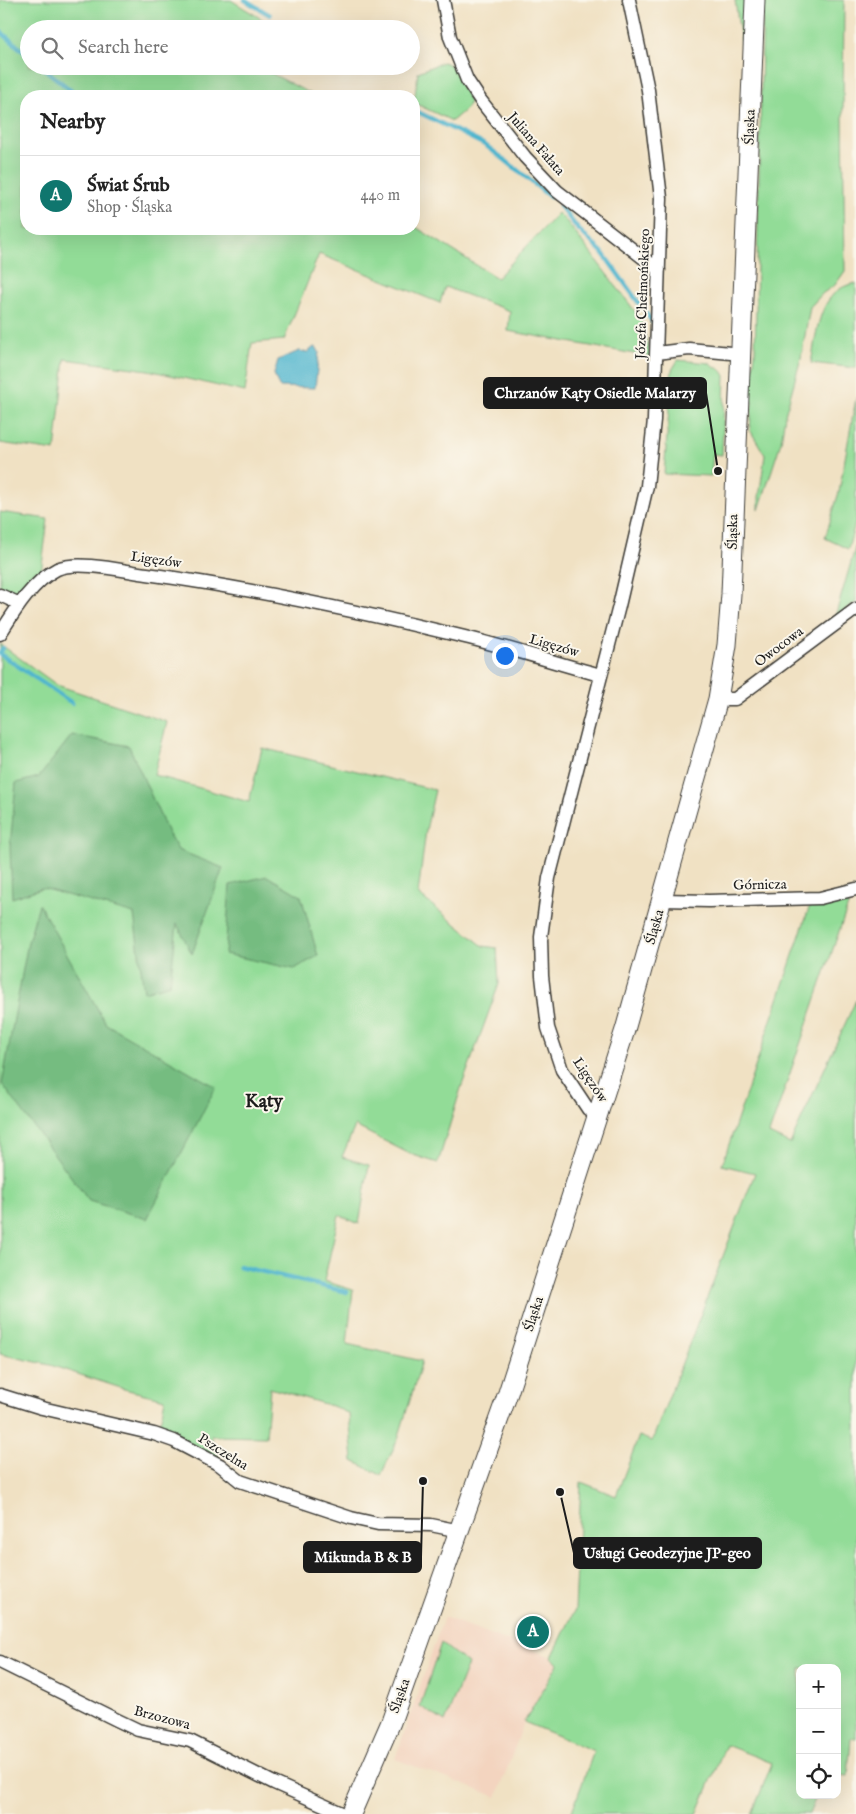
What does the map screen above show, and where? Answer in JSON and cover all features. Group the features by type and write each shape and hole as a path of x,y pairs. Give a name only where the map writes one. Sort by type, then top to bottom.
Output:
{"main road":[{"name":"Śląska","path":"351,1814 391,1722 508,1393 598,1117 663,900 718,699 730,611 755,0"}],"street":[{"name":"Juliana Fałata","path":"443,0 450,37 467,80 525,158 557,191 582,212 659,270"},
{"name":"Józefa Chełmońskiego","path":"600,675 619,606 646,486 654,420 657,353 661,198 648,90 629,0"},
{"path":"657,353 689,349 741,354"},
{"name":"Ligęzów","path":"0,634 20,604 42,580 58,569 81,565 205,582 321,606 469,638 600,675 549,878 540,937 548,1028 562,1070 588,1109 598,1117"},
{"path":"0,595 20,604"},
{"name":"Owocowa","path":"718,699 735,699 856,609"},
{"name":"Górnicza","path":"663,900 820,898 856,889"},
{"name":"Pszczelna","path":"0,1396 42,1408 154,1434 174,1441 220,1465 240,1481 351,1518 378,1524 431,1524 460,1531"},
{"name":"Brzozowa","path":"0,1662 138,1730 190,1741 274,1783 344,1814"}],"shaded area":[{"path":"444,1617 552,1657 558,1664 524,1722 497,1797 395,1759"}],"green space":[{"path":"0,0 231,0 263,20 20,20 20,75 274,75 303,90 20,90 20,235 420,235 420,230 497,278 558,213 567,222 641,319 651,357 508,331 510,311 445,287 440,303 319,254 284,340 252,343 245,392 148,370 65,359 55,451 0,443"},
{"path":"735,0 748,0 745,70"},
{"path":"763,0 844,0 845,271 835,285 823,293 810,307 801,358 785,415 781,442 759,510 765,455 750,430 752,401 749,398 755,354"},
{"path":"443,62 453,66 470,102 466,109 452,121 420,106 420,90 416,90 420,71"},
{"path":"856,283 856,368 811,363 818,326 827,303 843,287"},
{"path":"678,360 710,363 713,367 721,370 725,376 722,455 713,454 711,476 664,474 672,370"},
{"path":"856,398 856,520 848,549 825,538 839,492"},
{"path":"0,512 48,519 41,573 18,596 0,586"},
{"path":"856,545 856,602 835,617"},
{"path":"0,644 57,685 167,722 154,775 249,802 262,748 435,790 426,830 418,894 483,946 497,948 499,984 461,1088 438,1163 410,1154 355,1126 342,1157 369,1165 359,1224 339,1215 324,1281 353,1290 347,1344 422,1361 398,1439 381,1475 353,1461 349,1414 335,1407 270,1388 266,1437 211,1436 221,1462 158,1432 165,1399 124,1389 50,1365 0,1354"},
{"path":"72,735 129,746 168,833 178,850 223,868 192,954 177,924 170,984 144,992 134,914 42,888 12,898 10,847 16,783 39,777"},
{"path":"267,876 301,896 318,956 294,969 225,954 230,885"},
{"path":"852,894 769,1134 790,1144 856,1000 856,1738 851,1738 848,1776 841,1775 841,1664 796,1664 796,1799 815,1799 809,1814 752,1814 772,1763 726,1745 697,1814 571,1814 594,1751 524,1722 558,1664 552,1657 575,1610 581,1482 616,1496 639,1436 652,1441 755,1173 722,1165 810,905"},
{"path":"39,904 106,1024 216,1087 147,1219 89,1201 2,1084 28,942"},
{"path":"441,1643 468,1664 445,1722 420,1706"}],"water":[{"path":"314,347 319,352 315,388 279,387 274,374 278,360 299,351 308,352"}],"waterway":[{"path":"245,0 270,15"},
{"path":"0,31 20,48"},
{"path":"52,75 70,90"},
{"path":"420,113 485,145 550,197"},
{"path":"560,206 578,229 602,252 654,324"},
{"path":"0,653 3,648"},
{"path":"0,654 72,703"},
{"path":"239,1266 347,1292"}],"place":[{"name":"Chrzanów Kąty Osiedle Malarzy","path":"718,471"},
{"name":"Mikunda B & B","path":"423,1481"},
{"name":"Usługi Geodezyjne JP-geo","path":"560,1492"},
{"name":"Świat Śrub","path":"533,1632"}],"district":[{"name":"Kąty","path":"264,1102"}]}
